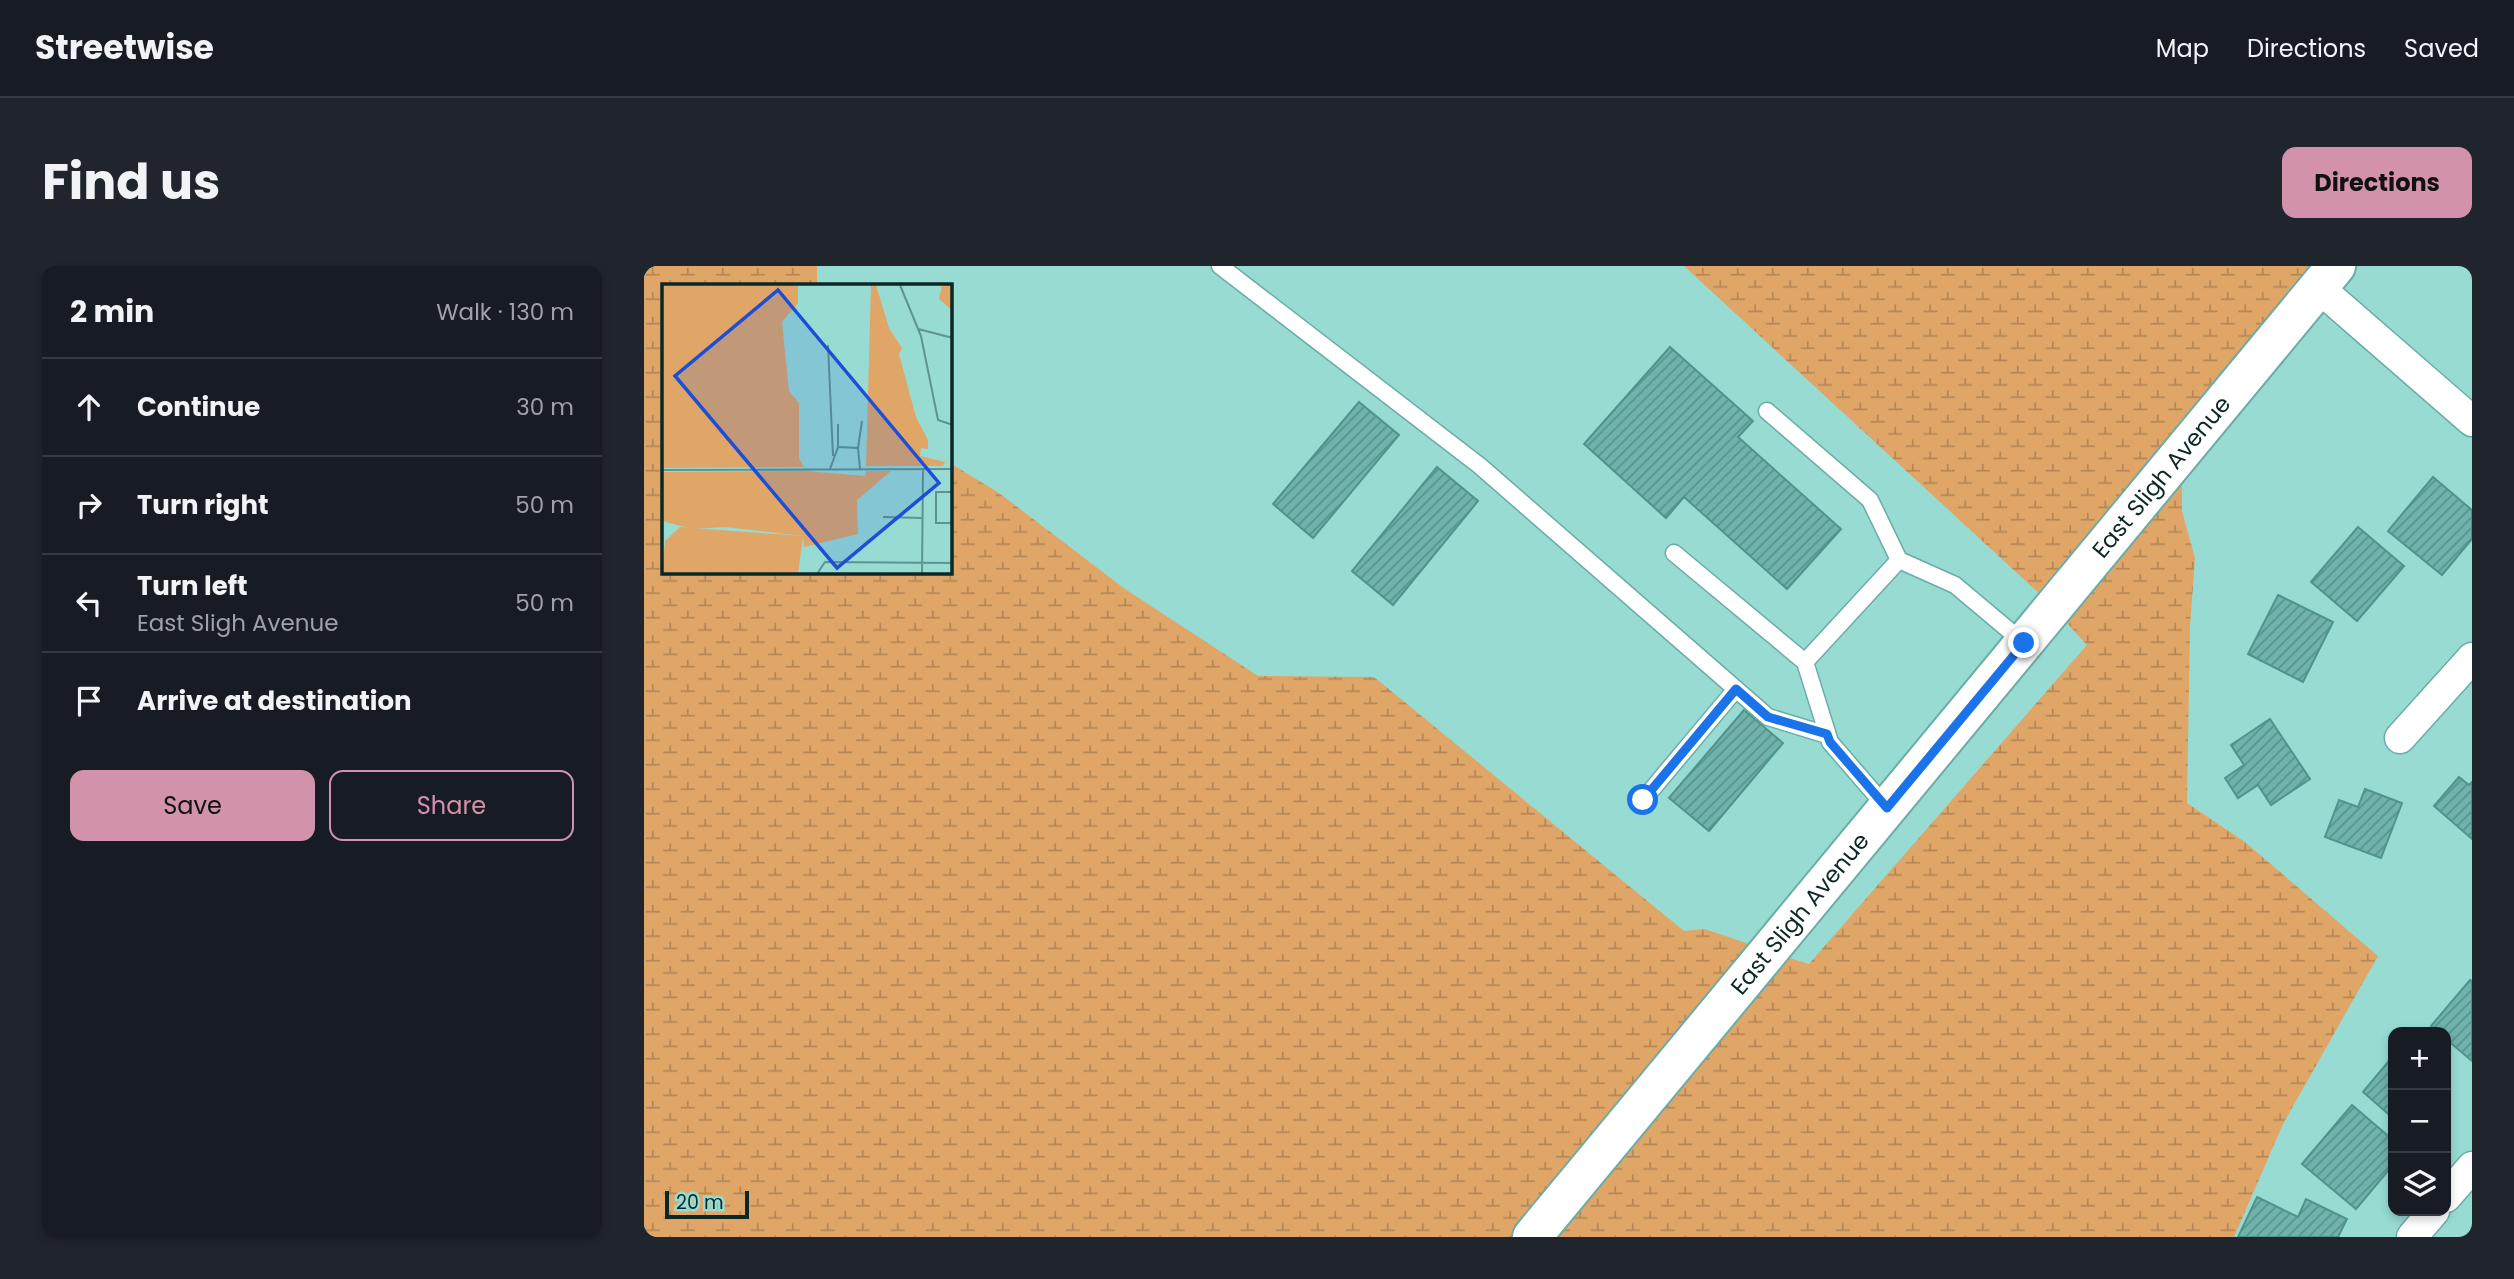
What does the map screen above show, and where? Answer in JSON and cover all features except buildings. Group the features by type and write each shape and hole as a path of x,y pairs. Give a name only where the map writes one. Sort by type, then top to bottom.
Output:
{"street":[{"path":"2327,276 2472,421"},
{"name":"East Sligh Avenue","path":"1532,1237 2327,276"},
{"path":"2400,738 2472,658"},
{"path":"2451,1191 2472,1167"},
{"path":"2412,1237 2430,1216"}],"lane":[{"path":"1220,266 1480,466 1768,717 1827,734"},
{"path":"1767,411 1870,500 1899,560 1955,586 2024,643"},
{"path":"1674,553 1805,662 1830,742 1887,808"},
{"path":"1805,662 1899,560"},
{"path":"1643,800 1736,689"}],"green space":[{"path":"644,266 817,266 817,284 662,284 662,574 952,574 952,464 999,493 1125,589 1258,676 1374,677 1684,931 1705,929 1752,945 1511,1237 644,1237"},
{"path":"1684,266 2314,266 2042,596"},
{"path":"2182,477 2182,511 2195,558 2190,627 2187,803 2245,842 2378,956 2283,1124 2234,1237 1554,1237 1786,957 1809,964 2087,645 2064,620"}],"route":[{"path":"1643,800 1736,689 1768,717 1827,734 1830,742 1887,808 2024,643"}]}
